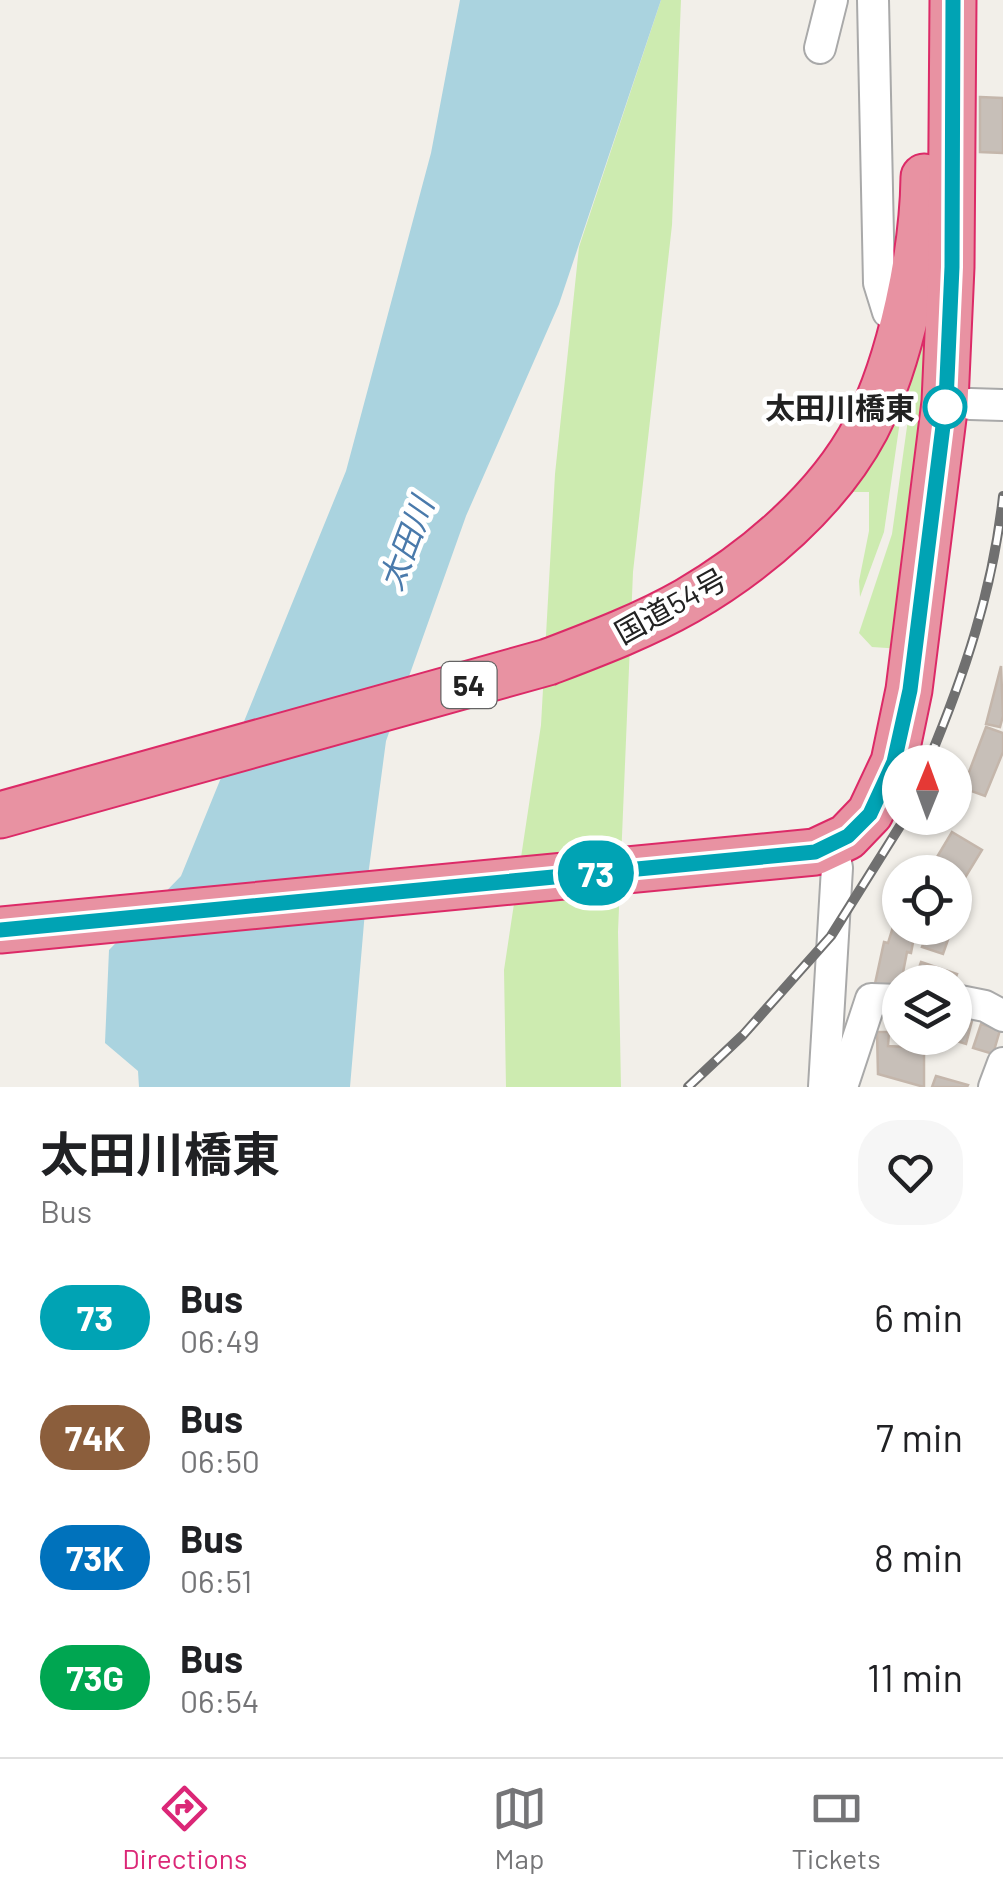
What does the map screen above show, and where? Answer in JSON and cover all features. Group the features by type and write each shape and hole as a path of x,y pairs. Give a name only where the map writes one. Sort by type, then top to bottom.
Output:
{"highway":[{"name":"国道54号","path":"0,815 548,662 619,635 687,601 741,566 790,524 866,428 903,327 924,220 925,0"},
{"path":"0,930 824,849 870,814 894,762 910,690 946,402 952,267 953,0"}],"street":[{"path":"820,48 832,0"},
{"path":"873,0 879,284 888,312"},
{"path":"970,404 1003,405"},
{"path":"824,849 837,868 824,1087"},
{"path":"842,1087 871,999 882,999"},
{"path":"972,1003 1003,1016"},
{"path":"994,1087 1003,1063"}],"green space":[{"path":"661,0 681,0 672,225 633,572 618,932 621,1087 506,1087 504,970 541,725 555,474 579,247"},
{"path":"940,242 902,649 872,647 859,633 892,534 911,398 904,369"},
{"path":"903,400 884,532 860,597 859,581 869,531 869,492 845,492"}],"water":[{"name":"太田川","path":"460,0 661,0 559,304 466,516 386,741 368,876 350,1087 139,1087 138,1071 105,1043 109,950 181,876 346,471 431,153"}],"building":[{"path":"980,97 1003,98 1003,153 980,152"},
{"path":"1001,666 1003,716 1000,727 986,724"},
{"path":"986,727 1003,733 1003,752 985,796 972,791 972,764"},
{"path":"950,835 982,850 972,866 972,855 938,855"},
{"path":"883,945 913,945 904,965 882,965 882,991 873,993"},
{"path":"923,945 946,945 943,954"},
{"path":"981,1024 1000,1030 993,1054 973,1048"},
{"path":"877,1032 882,1032 882,1055 924,1055 924,1087 878,1074"},
{"path":"936,1076 968,1085 932,1087"}],"railway":[{"path":"935,745 975,632 992,565 1003,496"},
{"path":"688,1087 743,1035 831,936 894,835"}],"bus line":[{"name":"73","path":"0,930 815,852 848,836 870,814 894,762 910,690 946,402 952,267 953,0"}],"place":[{"name":"太田川橋東","path":"945,407"}]}
